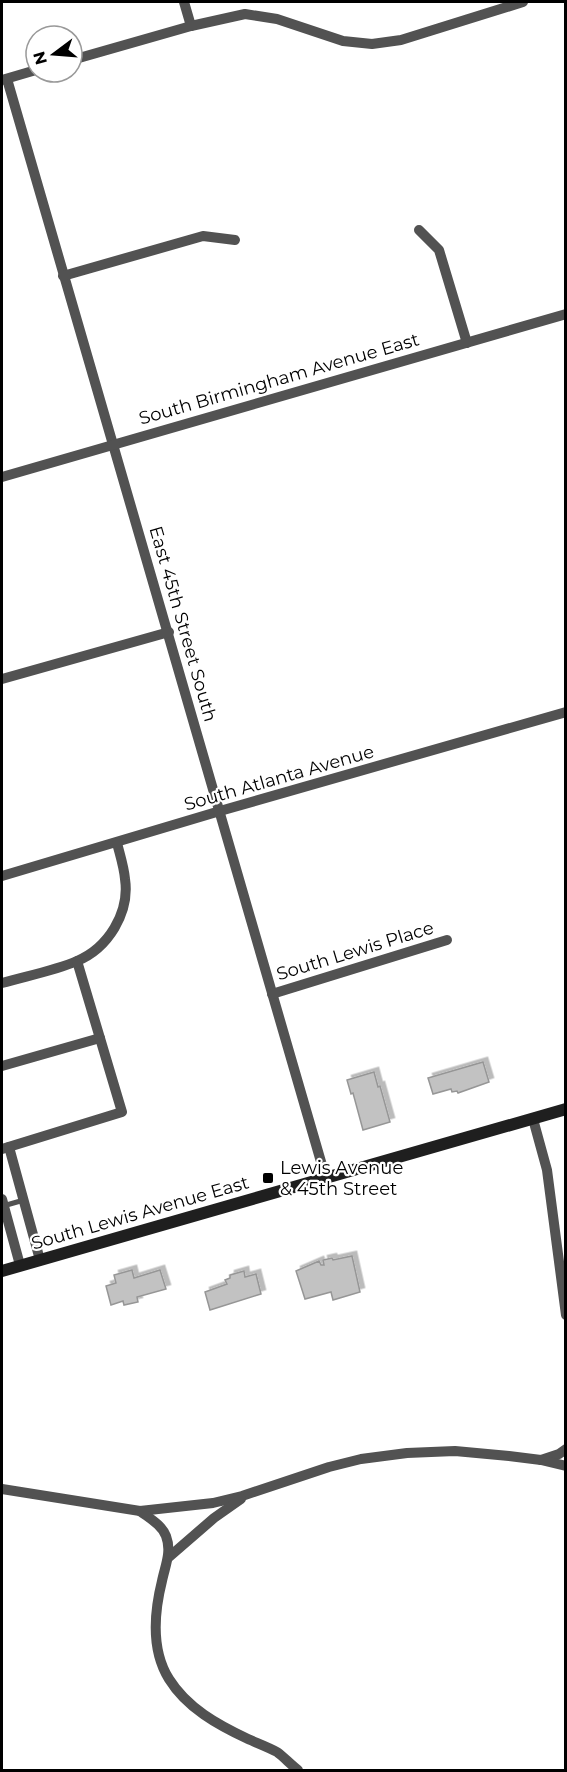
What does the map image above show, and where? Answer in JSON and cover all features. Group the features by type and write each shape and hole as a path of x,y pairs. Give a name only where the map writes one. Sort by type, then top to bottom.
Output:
{"main road":[{"name":"South Lewis Avenue East","path":"2,1271 566,1109"}],"street":[{"path":"184,2 190,26"},
{"path":"84,57 190,26 245,14 277,19 343,41 372,44 401,40 524,2"},
{"path":"4,79 24,73"},
{"name":"East 45th Street South","path":"4,79 169,632 326,1179"},
{"path":"418,230 439,250 467,342"},
{"path":"63,276 203,236 235,240"},
{"name":"South Birmingham Avenue East","path":"2,477 566,314"},
{"path":"2,680 169,632"},
{"name":"South Atlanta Avenue","path":"2,876 566,712"},
{"path":"2,983 77,961 104,941 114,929 122,913 126,882 117,843"},
{"name":"South Lewis Place","path":"272,994 447,940"},
{"path":"40,1260 24,1200 5,1148 122,1113 77,961"},
{"path":"2,1066 100,1038"},
{"path":"533,1119 548,1170 566,1315"},
{"path":"2,1202 20,1266"},
{"path":"541,1460 560,1454 566,1449"},
{"path":"2,1489 140,1511 213,1503 249,1494 329,1467 407,1453 455,1451 541,1460 566,1466"},
{"path":"169,1557 214,1518 249,1494"},
{"path":"140,1511 154,1521 166,1536 169,1557 161,1581 154,1627 158,1653 168,1678 182,1696 203,1715 230,1731 278,1753 298,1770"}],"lane":[{"path":"2,1202 24,1200"}],"building":[{"path":"483,1062 489,1082 458,1093 457,1091 452,1092 451,1089 433,1094 428,1078"},
{"path":"374,1072 390,1122 363,1130 347,1080"},
{"path":"352,1256 360,1292 333,1300 331,1292 305,1299 296,1271 319,1261 321,1265 324,1265 323,1260"},
{"path":"132,1270 134,1278 160,1270 166,1289 137,1297 138,1302 124,1305 123,1301 111,1305 106,1286 116,1283 114,1275"},
{"path":"244,1271 245,1277 256,1274 261,1294 210,1310 205,1292 227,1284 225,1280 230,1278 230,1275"}],"place":[{"name":"Lewis Avenue & 45th Street","path":"268,1178"}]}
